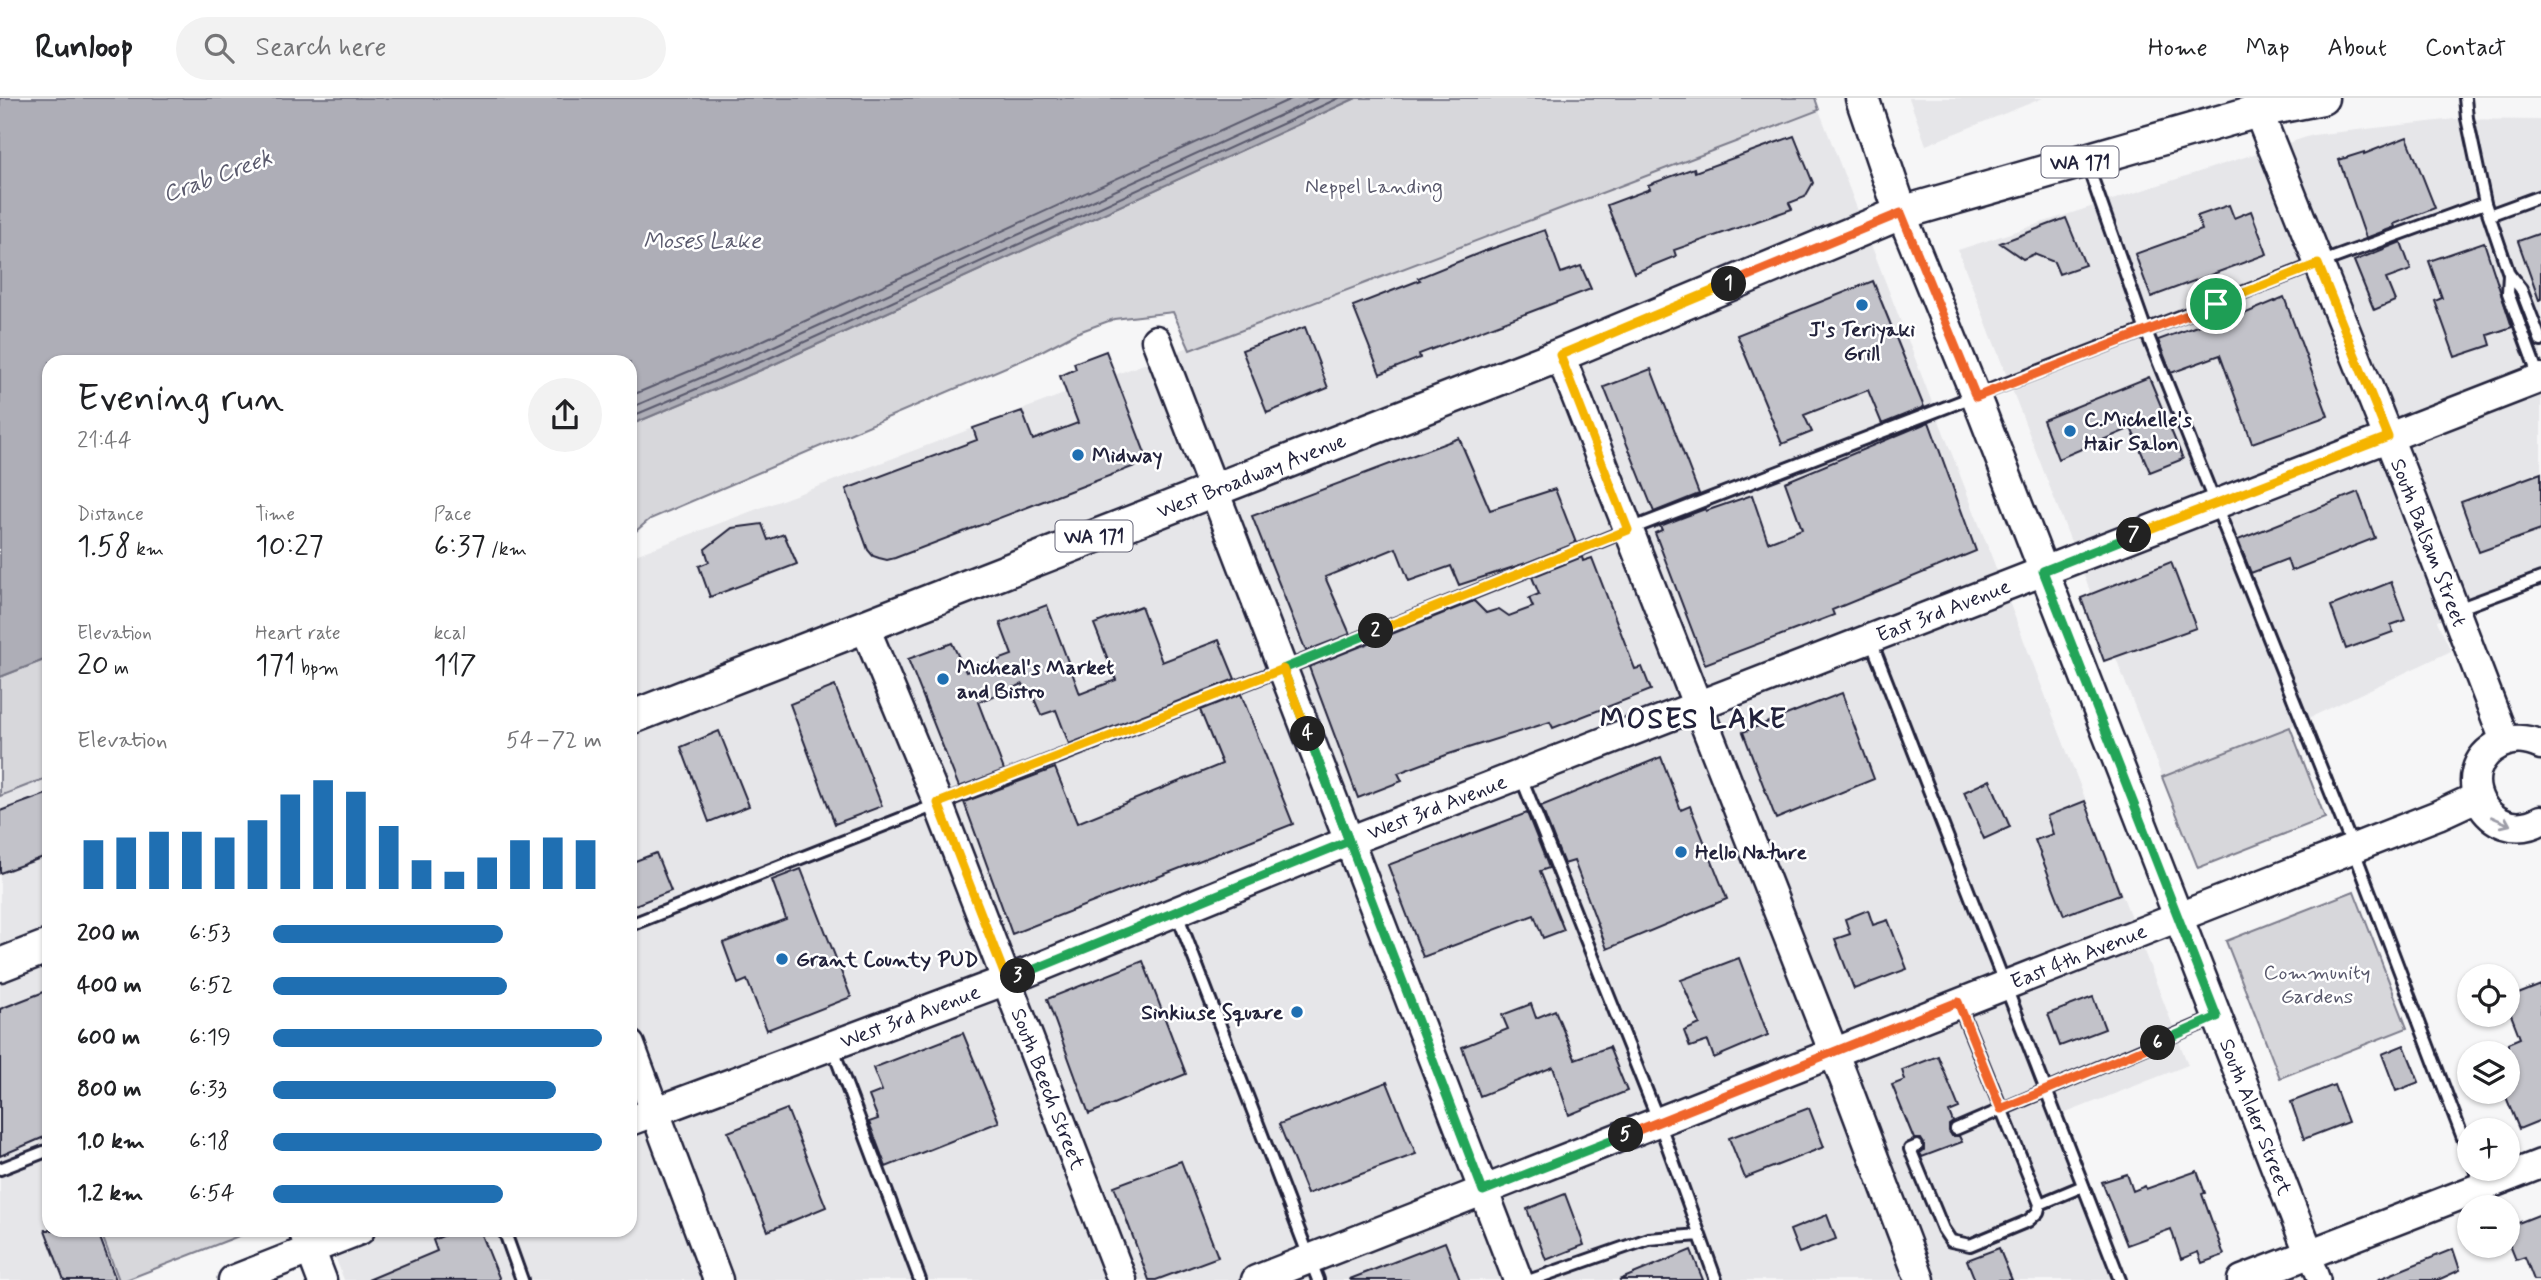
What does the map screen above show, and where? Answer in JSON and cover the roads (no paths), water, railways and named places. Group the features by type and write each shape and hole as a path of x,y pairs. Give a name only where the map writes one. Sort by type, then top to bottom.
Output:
{"main road":[{"path":"1861,98 1901,213"},
{"name":"WA 171","path":"1560,355 1901,213 2085,160 2256,104 2322,98"},
{"name":"South Balsam Street","path":"2256,104 2505,741"},
{"name":"South Alder Street","path":"1901,213 1976,397 2309,1253"},
{"path":"1156,340 1518,1280"},
{"path":"1560,355 1834,1053 1920,1280"},
{"name":"West Broadway Avenue","path":"637,715 1560,355"},
{"name":"East 3rd Avenue","path":"1696,706 2540,378"},
{"name":"South Beech Street","path":"864,625 938,803 1122,1280"},
{"name":"West 3rd Avenue","path":"643,1116 1007,981 1349,841 1696,706"},
{"path":"2540,824 2526,826 2502,823 2483,808 2477,797 2475,783 2483,757 2505,741 2531,740 2541,746"},
{"name":"East 4th Avenue","path":"1256,1280 1314,1270 1483,1191 1958,1002 2438,816 2477,797"},
{"path":"0,965 42,949"},
{"path":"637,1083 643,1116 718,1280"},
{"path":"2520,1168 2541,1164"},
{"path":"2242,1280 2469,1181"},
{"path":"233,1280 307,1240 322,1280"}],"street":[{"name":"South Alder Street","path":"2309,1253 2319,1280"}],"lane":[{"path":"2465,98 2485,203 2509,274 2521,289 2541,341"},
{"path":"2085,160 2146,331 2353,848 2457,1122"},
{"path":"2489,215 2541,197"},
{"path":"637,922 1283,669 1628,530 2318,264 2485,203"},
{"path":"2509,274 2508,293 2540,378"},
{"path":"2455,610 2541,578"},
{"path":"1870,638 2120,1280"},
{"path":"1520,775 1659,1122 1716,1280"},
{"path":"1176,913 1314,1270"},
{"path":"1917,1146 1910,1149 1942,1229 1951,1241 1970,1245 2028,1221 2038,1212 2040,1204 1958,1002"},
{"path":"1956,1129 2217,1017"},
{"path":"832,1047 920,1280"},
{"path":"0,1170 42,1153"},
{"path":"2040,1204 2083,1186"},
{"path":"1531,1280 1648,1239 1700,1235"},
{"path":"507,1237 522,1280"}],"water":[{"name":"Moses Lake","path":"0,98 1356,98 768,367 637,422 637,355 42,355 42,661 0,677"}],"place":[{"name":"J's Teriyaki Grill","path":"1862,305"},
{"name":"C.Michelle's Hair Salon","path":"2070,431"},
{"name":"Midway","path":"1078,455"},
{"name":"Micheal's Market and Bistro","path":"943,679"},
{"name":"Hello Nature","path":"1681,852"},
{"name":"Grant County PUD","path":"782,959"},
{"name":"Sinkiuse Square","path":"1297,1012"}],"district":[{"name":"MOSES LAKE","path":"1694,718"}],"water label":[{"name":"Crab Creek","path":"217,175"}],"park label":[{"name":"Neppel Landing","path":"1374,186"},
{"name":"Community Gardens","path":"2317,984"}]}
